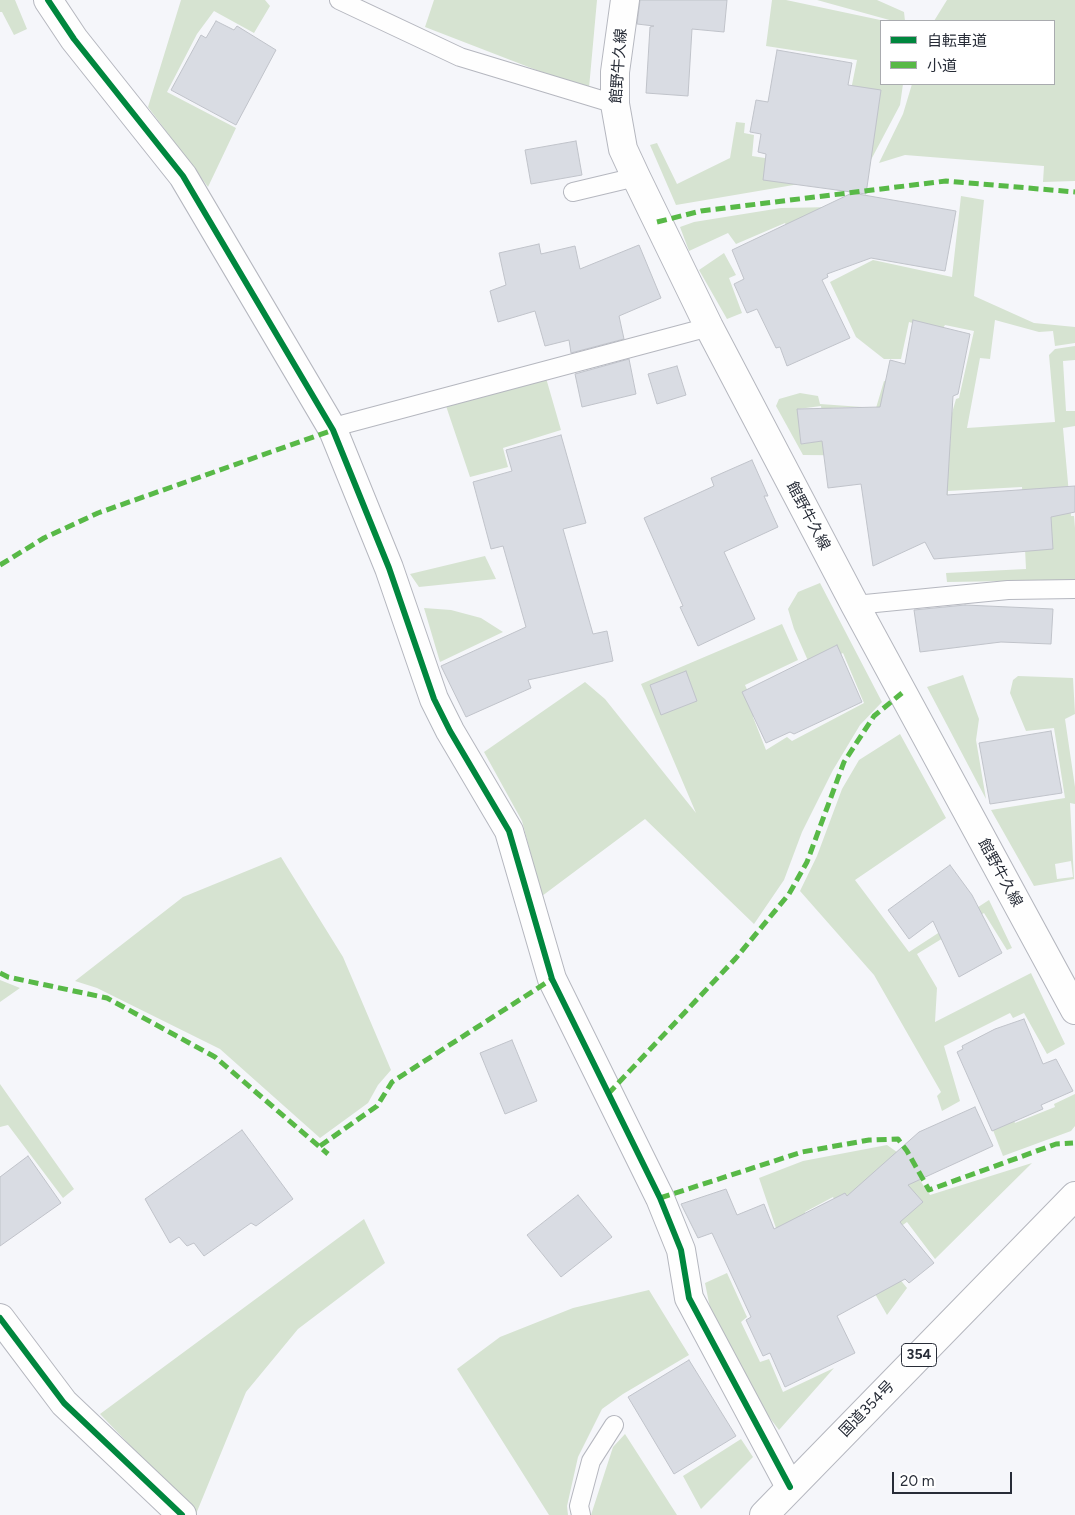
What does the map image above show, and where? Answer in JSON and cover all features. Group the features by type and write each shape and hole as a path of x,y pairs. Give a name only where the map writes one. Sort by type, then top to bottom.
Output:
{"main road":[{"path":"48,0 74,38 183,176 333,430 389,568 434,699 450,731 509,831 552,979 660,1198 681,1250 689,1298 790,1487"},
{"name":"館野牛久線","path":"625,0 615,72 615,104 624,149 636,177 708,327 855,605 1075,1010"},
{"name":"国道354号","path":"764,1515 1075,1196"},
{"path":"0,1318 64,1403 182,1515"}],"lane":[{"path":"339,0 460,57 615,104"},
{"path":"573,192 636,177"},
{"path":"333,430 345,424 708,327"},
{"path":"855,605 1008,590 1075,589"},
{"path":"581,1515 579,1506 591,1461 614,1425"}],"green space":[{"path":"0,0 15,0 27,29 14,35 2,12 0,12"},
{"path":"181,0 265,0 270,6 254,33 214,11 197,34 167,92 236,128 208,187 148,107"},
{"path":"434,0 597,0 589,88 544,73 425,27"},
{"path":"772,0 786,0 880,20 880,85 903,85 900,105 864,173 676,205 650,145 657,143 677,184 730,158 736,122 745,123 744,133 754,135 752,156 835,169 857,60 766,46"},
{"path":"817,0 877,0 904,12 905,20 889,20"},
{"path":"947,0 1075,0 1075,181 1043,182 1044,166 905,155 879,163 903,114 912,85 1055,85 1055,20 935,20"},
{"path":"961,196 984,200 974,296 1034,323 1075,327 1075,343 1055,346 1053,331 1039,332 995,320 990,359 980,358 967,428 1055,422 1049,355 1055,349 1075,346 1075,360 1063,361 1066,411 1075,411 1075,426 1063,428 1071,516 1074,516 1075,528 1075,580 947,582 946,573 1026,569 1022,487 948,491 947,505 920,456 803,455 776,406 779,399 800,393 818,396 820,404 876,408 884,381 894,382 950,420 956,399 959,398 974,331 945,325 941,331 909,322 901,359 884,359 856,337 830,282 873,260 952,277","holes":["821,406 825,440 801,444 798,409","857,407 860,416 830,408","927,423 951,425 950,446"]},
{"path":"835,207 798,252 785,223 736,244 728,233 689,251 680,227 694,222 781,208"},
{"path":"724,253 736,275 729,278 742,313 727,319 699,270"},
{"path":"546,378 561,430 503,448 508,467 470,477 445,403"},
{"path":"485,556 496,579 419,587 410,574"},
{"path":"820,583 882,702 860,725 833,770 802,832 784,880 754,924 645,819 542,896 522,821 484,752 585,682 605,699 696,813 641,684 782,624 798,660 745,685 758,714 753,717 766,750 787,737 792,741 864,703 843,653 818,665 809,663 794,629 788,609 798,592"},
{"path":"424,608 451,610 481,618 503,632 440,662"},
{"path":"963,675 979,719 976,740 986,799 927,687"},
{"path":"1018,676 1073,678 1075,714 1065,719 1075,787 1075,804 1070,803 1074,879 1034,886 991,810 1065,798 1054,728 1026,731 1010,693 1013,680","holes":["1071,861 1073,877 1057,879 1055,864"]},
{"path":"900,734 946,818 855,880 909,952 989,900 1012,948 1007,950 984,913 917,954 937,988 935,1022 1031,973 1065,1044 1047,1054 1024,1013 1013,1018 1010,1013 944,1046 960,1101 942,1111 937,1096 941,1092 874,975 800,891 817,856 842,789 859,760"},
{"path":"281,857 343,957 391,1070 378,1085 368,1103 320,1138 220,1049 97,988 75,981 183,897"},
{"path":"0,980 20,988 0,1002"},
{"path":"0,1084 74,1189 63,1198 8,1125 0,1127"},
{"path":"1075,1094 1075,1126 1071,1131 1003,1156 991,1125 1012,1116 1015,1123 1055,1107 1054,1104"},
{"path":"887,1145 904,1157 930,1195 1032,1163 935,1259 907,1222 873,1246 907,1288 887,1315 870,1285 845,1219 833,1197 805,1212 808,1225 780,1240 759,1178 803,1161"},
{"path":"364,1219 385,1263 298,1329 246,1392 196,1514 100,1414"},
{"path":"727,1273 747,1317 741,1322 760,1362 769,1359 783,1392 834,1368 779,1430 747,1388 711,1313 705,1283"},
{"path":"649,1290 689,1355 623,1394 602,1409 578,1457 567,1506 568,1515 549,1515 457,1369 500,1337 573,1308"},
{"path":"625,1434 677,1515 591,1515 613,1447"},
{"path":"741,1439 753,1457 701,1509 683,1476"}],"building":[{"path":"640,0 727,0 724,32 692,29 688,96 646,93 650,27 654,26 637,24"},
{"path":"216,21 234,30 237,26 276,50 236,125 171,90 201,35 206,38"},
{"path":"777,50 852,63 848,85 881,90 866,194 763,180 766,154 758,152 761,134 750,132 756,100 768,102"},
{"path":"576,141 582,175 531,184 525,150"},
{"path":"852,193 956,211 945,271 871,258 827,274 828,277 822,280 850,338 787,366 780,347 776,348 757,309 747,313 734,284 744,279 732,250"},
{"path":"539,244 541,254 575,246 580,269 639,245 661,298 619,316 624,339 571,353 569,340 545,346 535,311 498,322 490,291 506,285 499,253"},
{"path":"913,320 970,334 958,394 953,396 947,495 1075,486 1075,512 1051,517 1053,549 934,559 925,542 873,566 861,484 828,488 822,441 801,444 797,409 880,407 890,360 905,364"},
{"path":"629,359 636,394 582,407 575,374"},
{"path":"677,366 686,395 657,404 648,374"},
{"path":"561,435 586,523 563,529 593,634 607,631 613,661 528,680 531,688 466,717 441,666 526,627 503,546 491,549 473,482 512,471 506,450"},
{"path":"752,460 768,496 764,496 778,527 724,552 755,619 698,646 680,607 683,606 644,518 714,486 711,478"},
{"path":"965,605 1053,609 1051,644 1001,642 920,652 914,610"},
{"path":"837,645 862,702 794,734 790,732 766,743 742,692"},
{"path":"686,671 697,701 661,715 650,685"},
{"path":"1051,731 1062,793 990,804 979,743"},
{"path":"950,865 972,895 1002,953 959,977 933,921 909,939 888,910"},
{"path":"1024,1019 1043,1064 1056,1059 1073,1091 1041,1105 1043,1109 992,1131 957,1052 963,1049 962,1046 995,1029"},
{"path":"512,1040 537,1101 505,1114 480,1053"},
{"path":"975,1107 993,1146 908,1185 923,1202 900,1222 934,1263 909,1283 905,1279 837,1316 855,1353 785,1387 770,1353 763,1356 746,1320 751,1317 712,1233 698,1238 681,1204 726,1189 737,1215 764,1204 774,1229 845,1193 847,1196 919,1132"},
{"path":"242,1130 293,1199 256,1226 251,1223 204,1256 194,1243 187,1246 179,1237 170,1243 145,1199"},
{"path":"28,1156 61,1203 0,1246 0,1177"},
{"path":"578,1195 612,1237 561,1277 527,1235"},
{"path":"689,1360 736,1436 674,1474 628,1397"}],"marked path":[{"path":"657,222 701,211 946,181 1075,192"},
{"path":"0,565 44,538 98,513 333,430"},
{"path":"608,1094 736,958 789,894 807,862 844,762 874,716 902,693"},
{"path":"0,973 8,977 107,998 215,1057 328,1154"},
{"path":"320,1146 377,1106 392,1082 552,979"},
{"path":"660,1198 802,1152 869,1140 898,1139 929,1190 1056,1144 1073,1143"}],"cycle path":[{"path":"48,0 74,39 183,176 333,430 389,568 434,699 450,731 509,831 552,979 660,1198 681,1250 689,1298 790,1487"},
{"path":"0,1318 64,1403 182,1515"}]}
